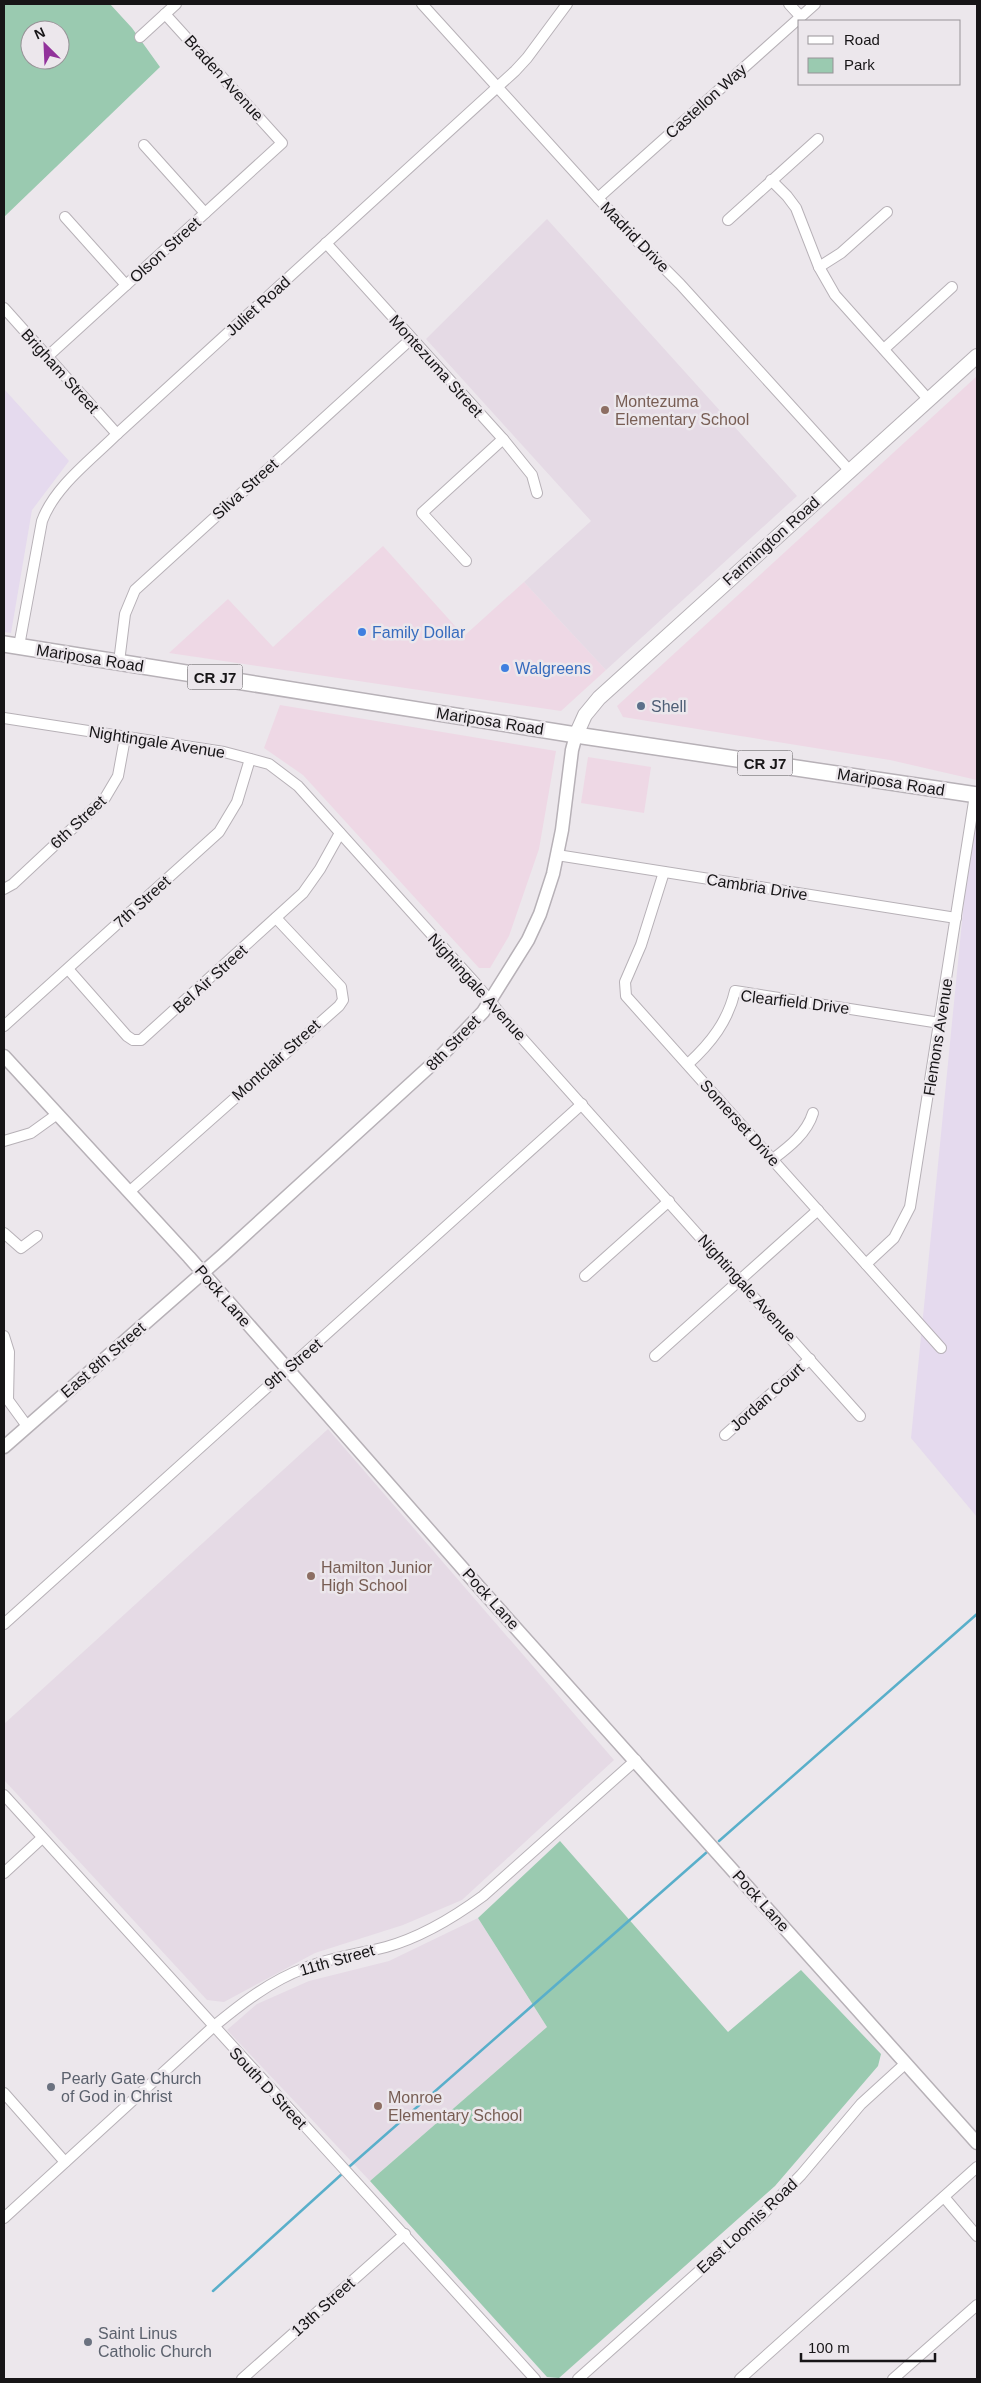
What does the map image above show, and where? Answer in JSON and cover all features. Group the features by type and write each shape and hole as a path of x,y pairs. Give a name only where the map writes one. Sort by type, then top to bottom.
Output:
{"main road":[{"name":"Farmington Road","path":"576,735 584,715 599,698 977,356"},
{"name":"Mariposa Road","path":"4,644 576,735 976,795"}],"street":[{"path":"140,37 176,4"},
{"name":"Madrid Drive","path":"422,4 849,470"},
{"name":"Juliet Road","path":"19,646 39,533 45,513 63,487 117,434 498,87 527,58 567,4"},
{"path":"789,4 800,16"},
{"name":"Castellon Way","path":"598,198 815,4"},
{"name":"Braden Avenue","path":"165,14 282,143"},
{"path":"728,220 818,139"},
{"name":"Olson Street","path":"48,357 282,143"},
{"path":"144,145 205,213"},
{"path":"771,180 796,208 819,267 835,295 928,399"},
{"path":"819,267 841,253 887,212"},
{"path":"65,217 126,285"},
{"name":"Montezuma Street","path":"326,244 503,439 532,475 537,492"},
{"path":"884,350 952,287"},
{"name":"Brigham Street","path":"4,308 117,434"},
{"name":"Silva Street","path":"119,662 125,614 135,590 411,339"},
{"path":"466,561 422,513 503,439"},
{"name":"Nightingale Avenue","path":"4,718 250,758 265,762 282,772 298,786 860,1416"},
{"name":"8th Street","path":"202,1273 440,1057 483,1012 528,940 540,914 557,855 572,750 576,735"},
{"name":"6th Street","path":"4,889 13,884 105,798 118,776 125,738"},
{"name":"7th Street","path":"4,1026 219,832 237,802 250,758"},
{"name":"Flemons Avenue","path":"866,1264 894,1238 910,1207 976,795"},
{"name":"Bel Air Street","path":"68,969 127,1036 133,1040 141,1040 302,893 320,869 340,833"},
{"name":"Cambria Drive","path":"557,855 956,918"},
{"name":"Somerset Drive","path":"664,872 641,945 625,982 624,992 629,1001 688,1064 941,1348"},
{"name":"Montclair Street","path":"129,1192 339,1006 343,1000 342,990 338,984 276,918"},
{"name":"Clearfield Drive","path":"688,1064 722,1026 729,1012 735,990 940,1023"},
{"name":"Pock Lane","path":"4,1056 202,1273 977,2143"},
{"name":"9th Street","path":"4,1624 582,1104"},
{"path":"773,1159 794,1143 810,1122 813,1113"},
{"path":"4,1141 31,1133 56,1115"},
{"path":"585,1276 669,1201"},
{"path":"655,1356 818,1210"},
{"path":"4,1233 21,1248 37,1236"},
{"name":"East 8th Street","path":"4,1447 202,1273"},
{"path":"4,1336 9,1352 8,1400 27,1426"},
{"name":"Jordan Court","path":"725,1435 810,1359"},
{"name":"11th Street","path":"4,2218 212,2027 252,1996 289,1974 322,1962 407,1940 459,1914 498,1883 636,1760"},
{"name":"South D Street","path":"4,1795 212,2027 405,2234 535,2379"},
{"path":"4,1874 42,1838"},
{"name":"East Loomis Road","path":"578,2379 761,2216 801,2175 860,2104 906,2063"},
{"path":"4,2093 65,2162"},
{"path":"740,2379 977,2167"},
{"path":"944,2197 977,2236"},
{"name":"13th Street","path":"242,2379 405,2234"},
{"path":"893,2379 977,2305"}],"shaded area":[{"name":"Montezuma Elementary School","path":"547,219 797,496 606,670 524,582 591,521 426,339"},
{"path":"977,376 977,780 890,760 623,717 617,706"},
{"path":"4,389 69,461 32,510 11,633 4,632"},
{"path":"383,546 464,636 524,582 606,670 561,711 169,653 228,599 273,647"},
{"path":"280,705 556,751 539,849 509,936 490,968 479,968 303,775 264,748"},
{"path":"588,757 651,767 644,813 581,803"},
{"path":"972,820 977,822 977,1517 911,1438"},
{"name":"Hamilton Junior High School","path":"328,1429 614,1760 462,1900 403,1925 315,1953 224,2002 207,2000 4,1780 4,1724"},
{"name":"Monroe Elementary School","path":"478,1918 547,2027 370,2181 227,2030 257,2004 309,1981 389,1961"}],"green space":[{"path":"4,4 110,4 132,28 160,67 4,217"},
{"path":"560,1841 728,2032 801,1970 881,2054 878,2066 775,2186 559,2378 547,2377 370,2181 547,2027 478,1918"}],"waterway":[{"path":"719,1841 977,1614"},
{"path":"350,2166 707,1852"},
{"path":"213,2291 343,2173"}],"place":[{"name":"Montezuma Elementary School","path":"605,410"},
{"name":"Family Dollar","path":"362,632"},
{"name":"Walgreens","path":"505,668"},
{"name":"Shell","path":"641,706"},
{"name":"Hamilton Junior High School","path":"311,1576"},
{"name":"Pearly Gate Church of God in Christ","path":"51,2087"},
{"name":"Monroe Elementary School","path":"378,2106"},
{"name":"Saint Linus Catholic Church","path":"88,2342"}]}
